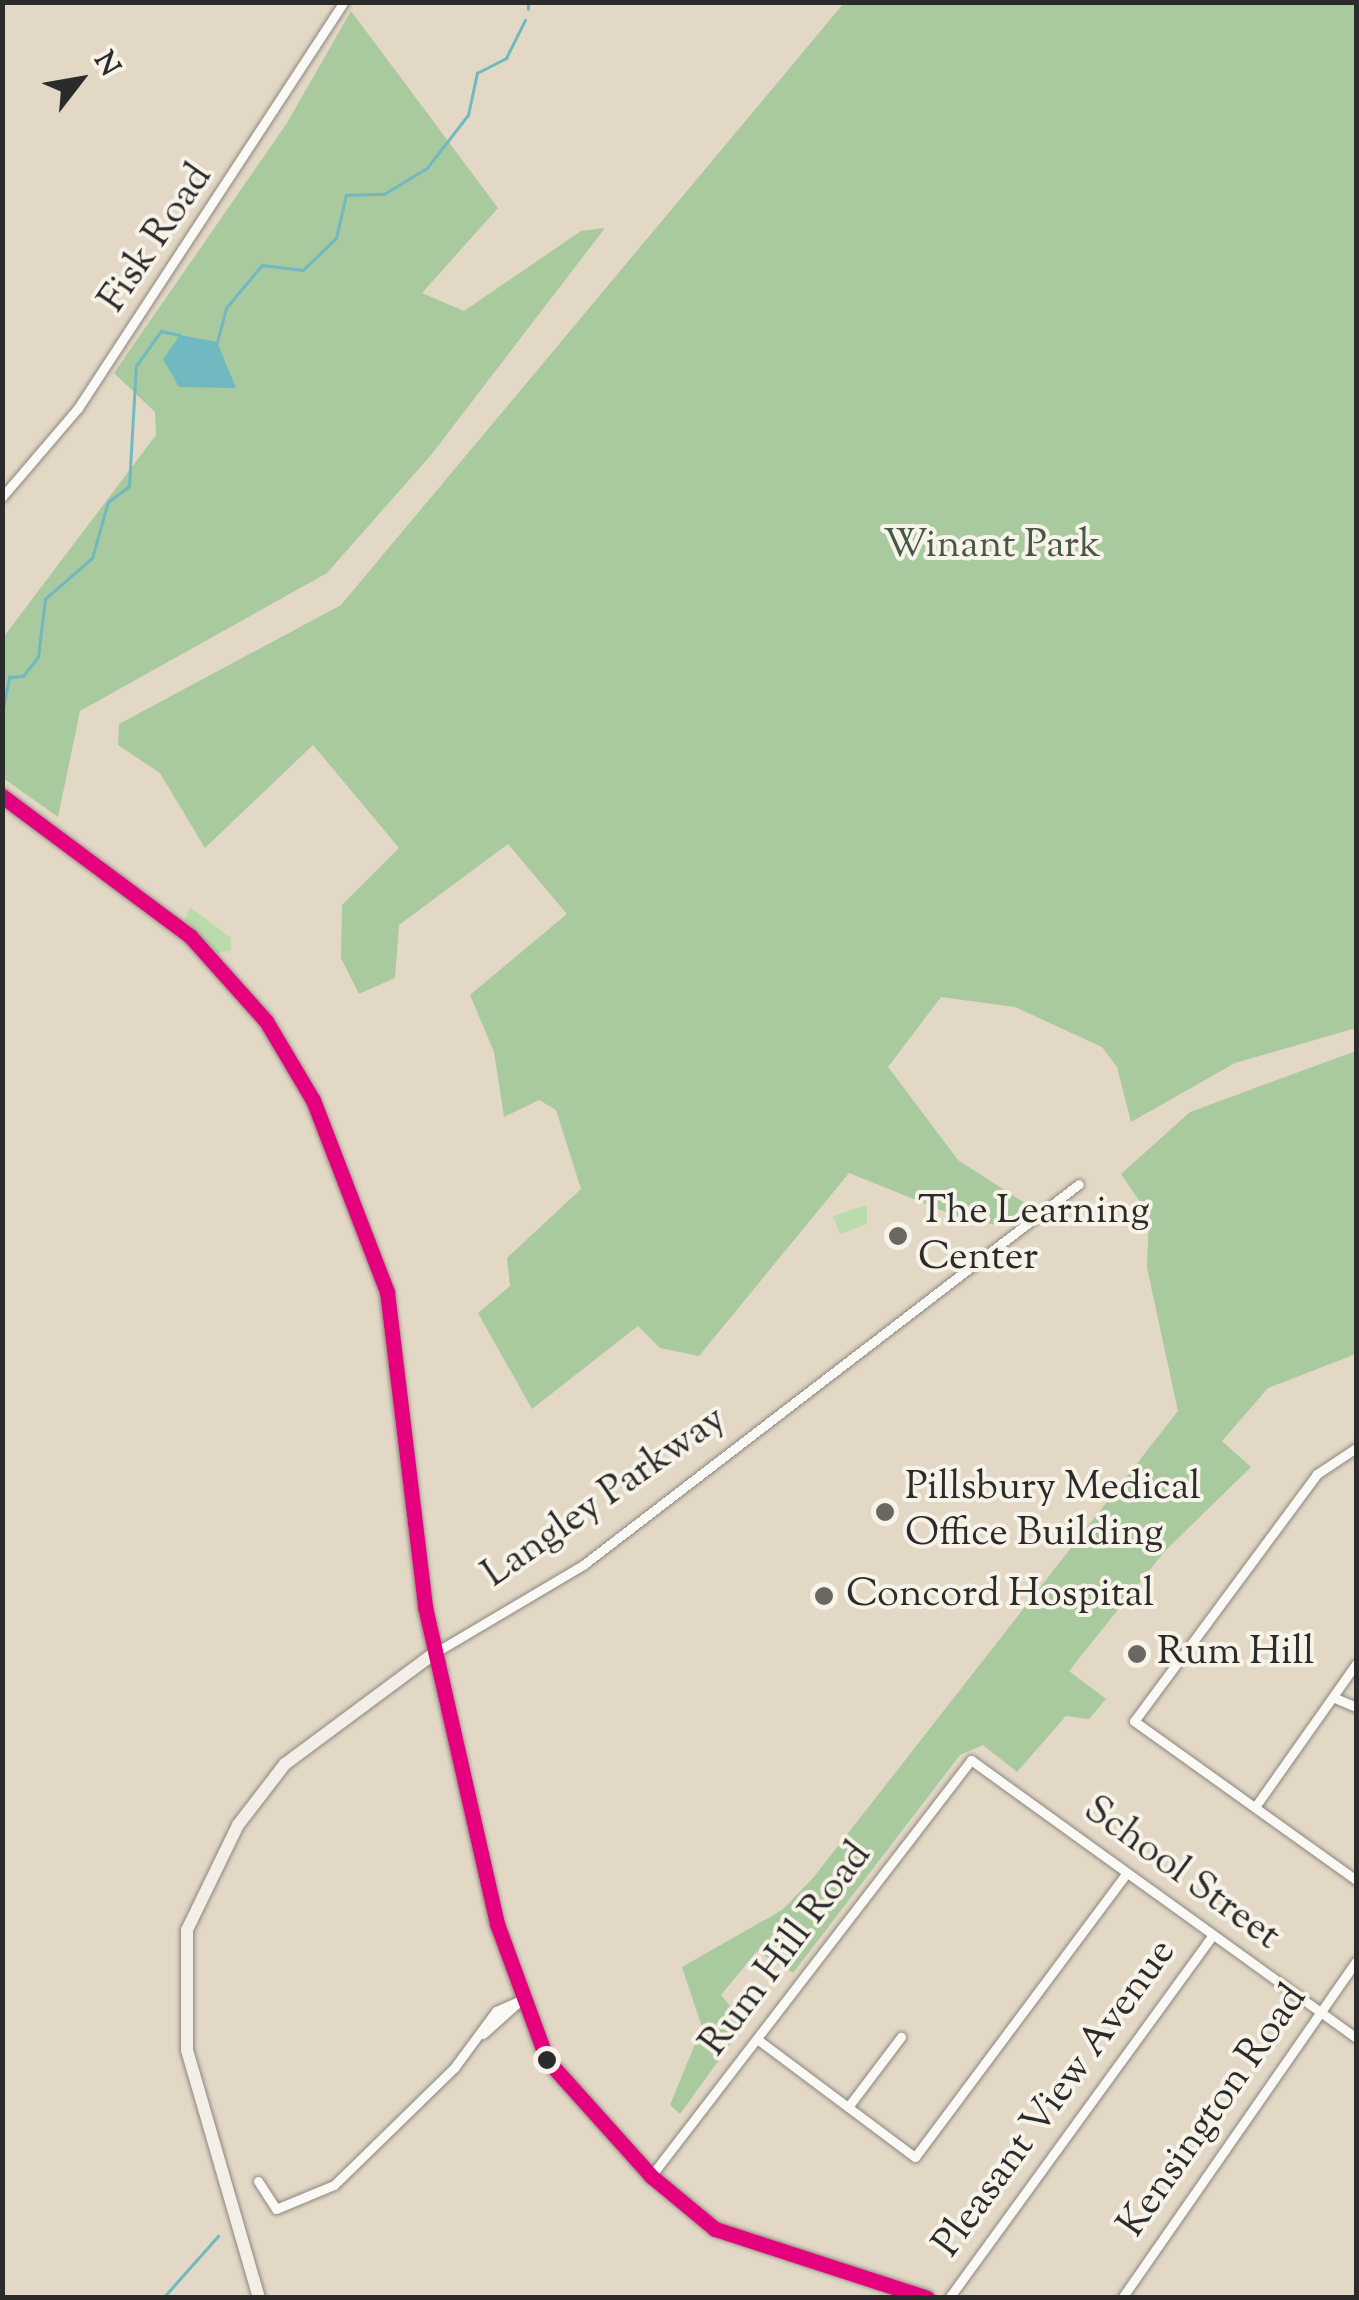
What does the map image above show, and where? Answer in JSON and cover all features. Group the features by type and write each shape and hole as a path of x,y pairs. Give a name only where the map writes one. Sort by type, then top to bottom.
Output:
{"main road":[{"path":"2,796 190,936 266,1021 313,1100 387,1292 436,1652 522,2000 554,2070 651,2176 715,2229 927,2298"}],"street":[{"name":"Fisk Road","path":"2,497 78,408 344,2"},
{"name":"Langley Parkway","path":"260,2298 190,2068 182,2016 187,1930 238,1825 285,1764 436,1652 583,1565 1079,1184"},
{"path":"1356,1448 1317,1474 1134,1721 1356,1880"},
{"path":"1255,1808 1356,1664"},
{"path":"1335,1698 1356,1707"},
{"name":"School Street","path":"971,1760 1356,2038"},
{"name":"Rum Hill Road","path":"651,2176 971,1760"},
{"path":"757,2038 915,2157 1126,1874"},
{"name":"Pleasant View Avenue","path":"949,2298 1212,1936"},
{"name":"Kensington Road","path":"1122,2298 1356,1961"},
{"path":"258,2181 276,2210 351,2170 483,2034 522,2000"},
{"path":"848,2107 901,2038"}],"green space":[{"name":"Winant Park","path":"844,3 1356,3 1356,1028 1235,1063 1131,1122 1117,1067 1102,1047 1015,1007 941,997 888,1067 958,1160 1031,1207 1002,1225 968,1221 849,1173 699,1356 660,1348 638,1326 532,1409 478,1313 510,1286 507,1258 581,1189 556,1110 539,1100 504,1117 494,1052 470,995 567,914 508,844 399,925 395,978 359,994 341,958 342,905 399,848 313,745 205,848 160,773 118,745 119,724 341,605"},
{"path":"351,11 498,208 422,293 464,311 581,231 605,228 431,455 327,573 80,711 58,817 3,778 2,639 156,435 155,412 114,373 287,123"},
{"path":"190,907 231,938 231,951 217,953 185,920"},
{"path":"1356,1051 1356,1354 1268,1388 1222,1441 1251,1467 1165,1551 1069,1671 1106,1699 1089,1719 1066,1716 1017,1772 983,1745 960,1755 793,1973 757,1951 721,1995 745,2024 680,2114 670,2105 702,2027 682,1967 782,1910 813,1878 1178,1411 1147,1268 1149,1215 1121,1174 1190,1112"},
{"path":"867,1205 867,1224 840,1234 833,1216"}],"water":[{"path":"180,335 217,342 236,388 179,387 163,359"}],"waterway":[{"path":"528,2 528,9"},
{"path":"217,342 226,308 262,265 303,270 336,238 346,195 384,194 427,168 468,115 477,73 506,58 525,20"},
{"path":"2,714 9,677 23,676 38,657 45,599 92,558 108,502 129,486 136,366 161,331 180,335"},
{"path":"163,2298 218,2236"}],"transit line":[{"path":"2,796 190,936 266,1021 313,1100 387,1292 425,1607 497,1924 547,2060 651,2176 715,2229 927,2298"}],"place":[{"name":"The Learning Center","path":"898,1236"},
{"name":"Pillsbury Medical Office Building","path":"885,1512"},
{"name":"Concord Hospital","path":"824,1596"},
{"name":"Rum Hill","path":"1137,1654"}]}
